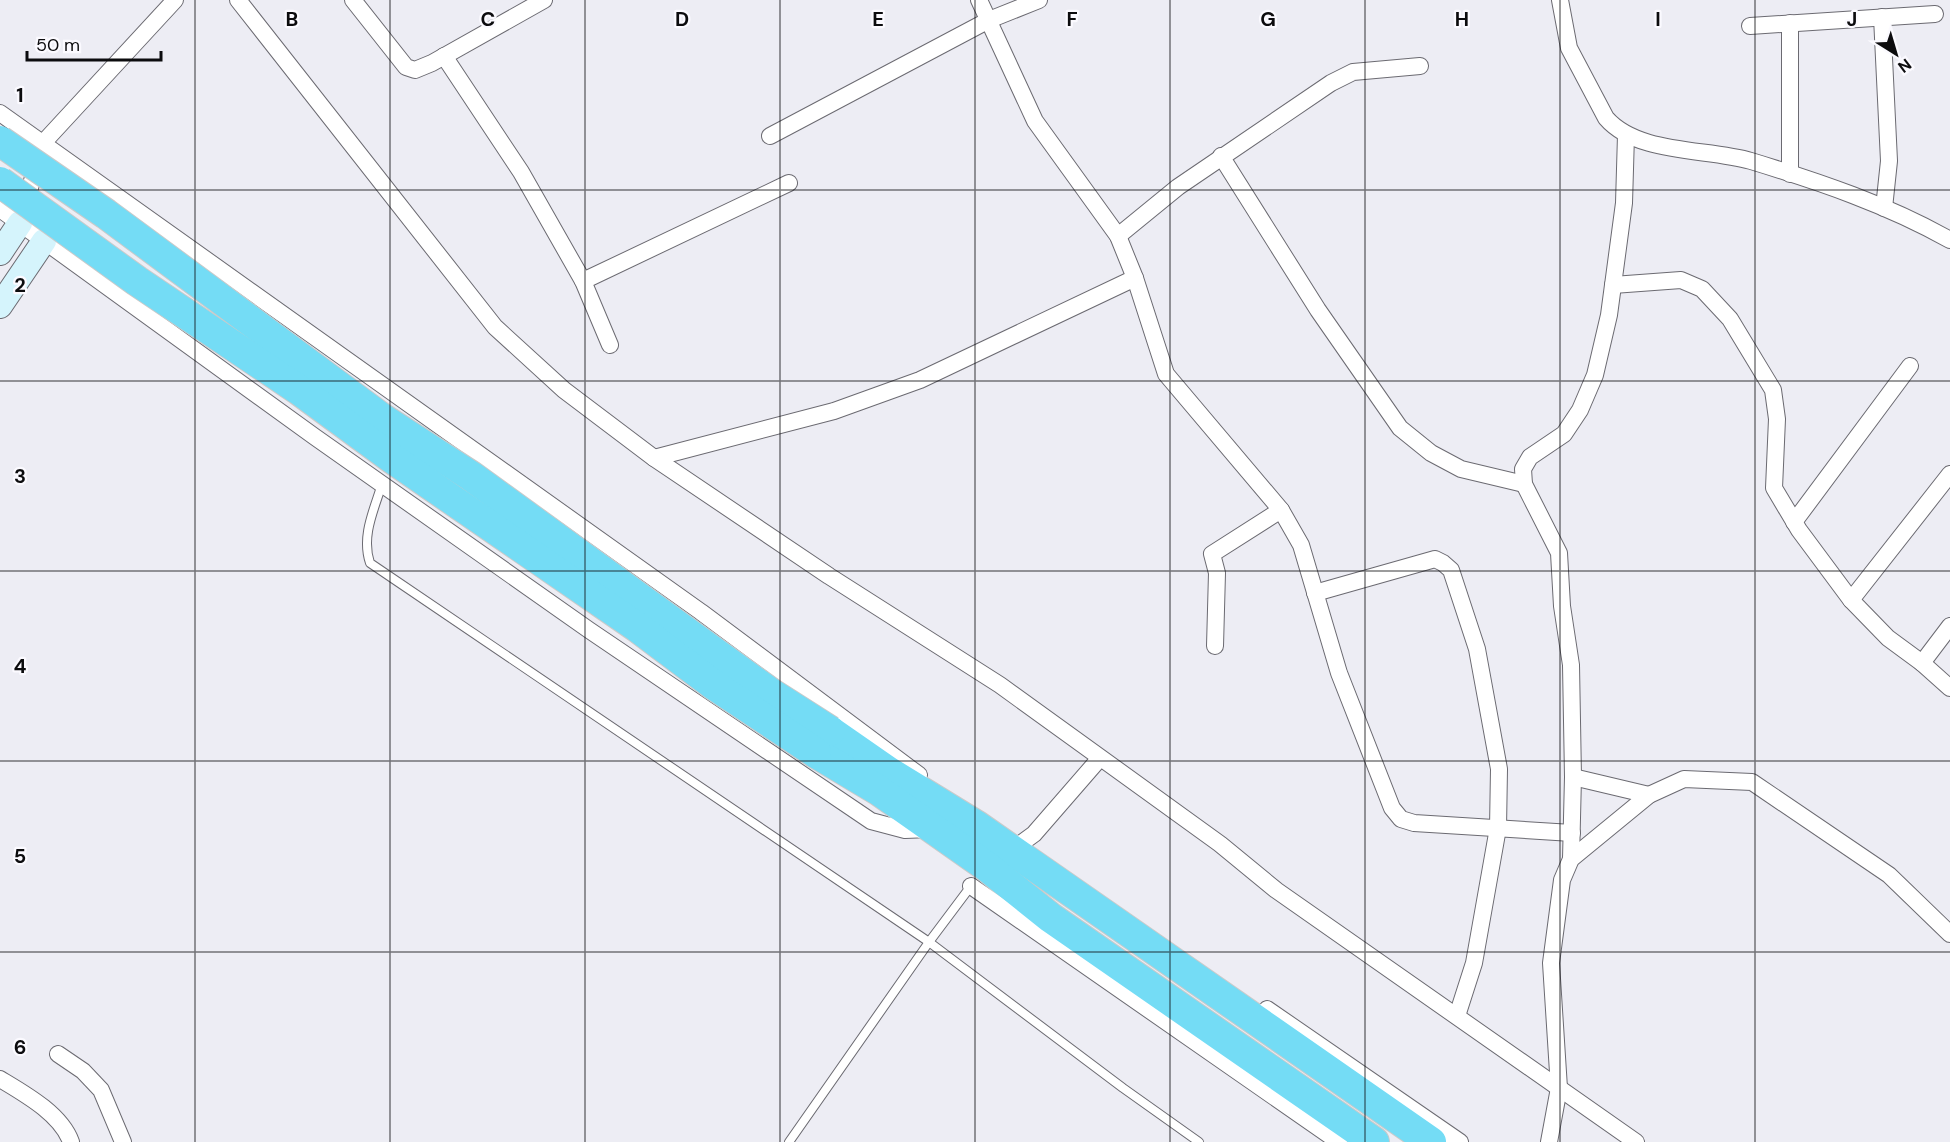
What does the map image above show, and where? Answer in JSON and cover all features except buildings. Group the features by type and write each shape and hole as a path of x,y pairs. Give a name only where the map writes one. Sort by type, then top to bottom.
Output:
{"highway":[{"path":"0,141 106,214 383,419 471,476 772,694 878,790 933,829 978,876 1051,918 1374,1142"},
{"path":"0,182 136,281 299,390 401,465 637,627 714,685 823,742 889,772 977,826 1017,846 1431,1142"}],"street":[{"path":"0,253 20,223 43,143 175,0"},
{"path":"238,0 495,327 564,390 654,458 829,576 1000,685 1220,844 1276,890 1636,1142"},
{"path":"353,0 406,67 415,70 544,0"},
{"path":"979,0 1035,121 1118,236 1135,278 1166,374 1281,510 1301,544 1339,673 1392,808 1401,819 1414,823 1572,832"},
{"path":"770,136 989,20 1039,0"},
{"path":"1560,0 1566,38 1575,62 1606,118 1612,126 1626,135 1674,149 1748,160 1848,193 1916,221 1950,240"},
{"path":"1750,26 1935,14"},
{"path":"1882,17 1889,161 1884,208"},
{"path":"1790,23 1790,174"},
{"path":"444,56 520,172 583,281 610,345"},
{"path":"1118,236 1178,187 1221,156 1341,77 1353,72 1420,66"},
{"path":"0,113 701,612 1017,846 1460,1142"},
{"path":"1549,1142 1559,1088 1551,963 1562,880 1571,859 1573,777 1571,665 1562,606 1559,553 1524,484 1523,469 1530,457 1564,434 1580,410 1595,375 1610,315 1624,203 1626,135"},
{"path":"1221,156 1318,310 1400,428 1431,453 1461,469 1524,484"},
{"path":"583,281 789,183"},
{"path":"0,209 589,630 871,821 905,830 933,829"},
{"path":"0,306 44,241"},
{"path":"654,458 834,411 920,380 1135,278"},
{"path":"1613,285 1681,280 1702,289 1731,318 1773,390 1777,419 1774,489 1794,522 1851,600 1888,638 1922,663 1950,688"},
{"path":"1794,522 1910,366"},
{"path":"1851,600 1950,474"},
{"path":"1215,646 1217,573 1212,554 1281,510"},
{"path":"1315,593 1435,559 1451,570 1479,660 1499,769 1498,828 1474,963 1457,1016"},
{"path":"1922,663 1950,626"},
{"path":"1017,846 1034,834 1100,758"},
{"path":"1573,777 1649,795"},
{"path":"1571,859 1649,795 1684,779 1752,782 1890,874 1950,934"},
{"path":"978,876 1339,1142"},
{"path":"58,1054 83,1071 102,1090 123,1142"},
{"path":"0,1079 62,1122 71,1142"}],"lane":[{"path":"382,484 366,537 366,551 370,563 929,942 1123,1088 1199,1142"},
{"path":"789,1142 978,876"}]}
